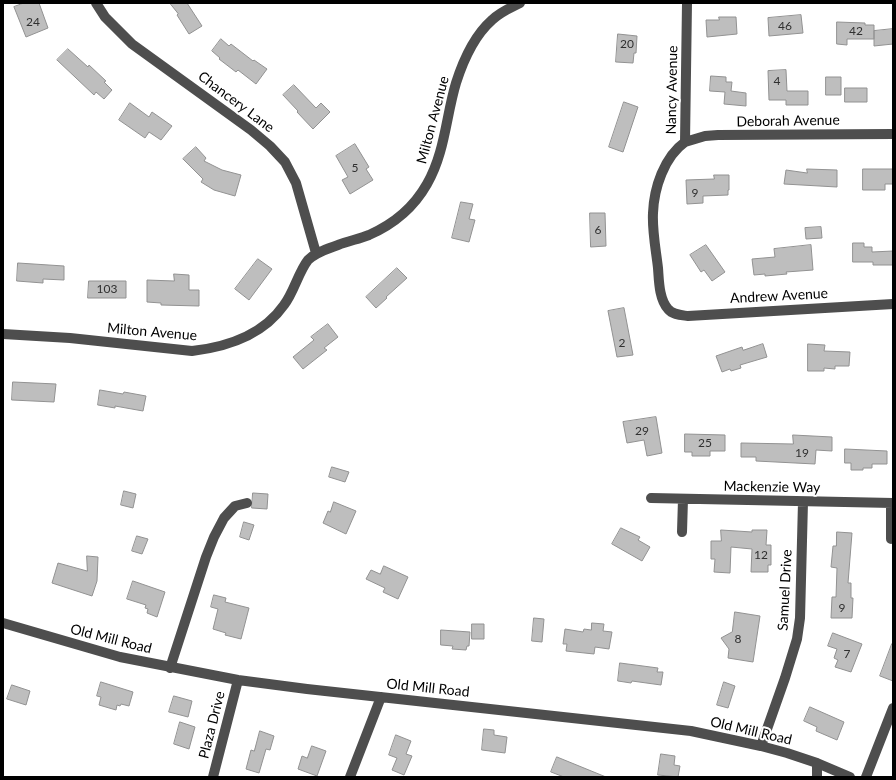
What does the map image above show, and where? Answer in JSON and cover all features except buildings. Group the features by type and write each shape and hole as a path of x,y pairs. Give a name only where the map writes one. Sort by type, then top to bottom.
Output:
{"street":[{"name":"Chancery Lane","path":"96,3 105,17 132,44 251,130 270,146 285,162 296,183 316,254"},
{"name":"Milton Avenue","path":"3,334 70,338 192,351 221,347 248,336 261,328 284,306 308,260 316,254 368,235 387,225 400,217 419,197 427,185 438,160 445,137 456,83 464,62 480,34 491,20 507,9 520,3"},
{"name":"Nancy Avenue","path":"669,310 662,298 660,286 653,213 655,194 664,168 673,152 685,142 687,3"},
{"name":"Deborah Avenue","path":"685,142 705,136 893,134"},
{"name":"Andrew Avenue","path":"669,310 675,314 688,316 893,304"},
{"name":"Mackenzie Way","path":"651,498 892,503"},
{"path":"682,532 684,499"},
{"name":"Samuel Drive","path":"762,746 797,639 800,618 803,502"},
{"path":"170,668 206,557 214,537 224,518 235,506 247,503"},
{"path":"891,538 892,503"},
{"name":"Old Mill Road","path":"3,623 120,657 170,668 238,680 691,731 762,746 817,763 850,777"},
{"name":"Plaza Drive","path":"213,777 238,680"},
{"path":"350,777 381,697"},
{"path":"866,777 893,708"},
{"path":"817,763 817,777"}]}
